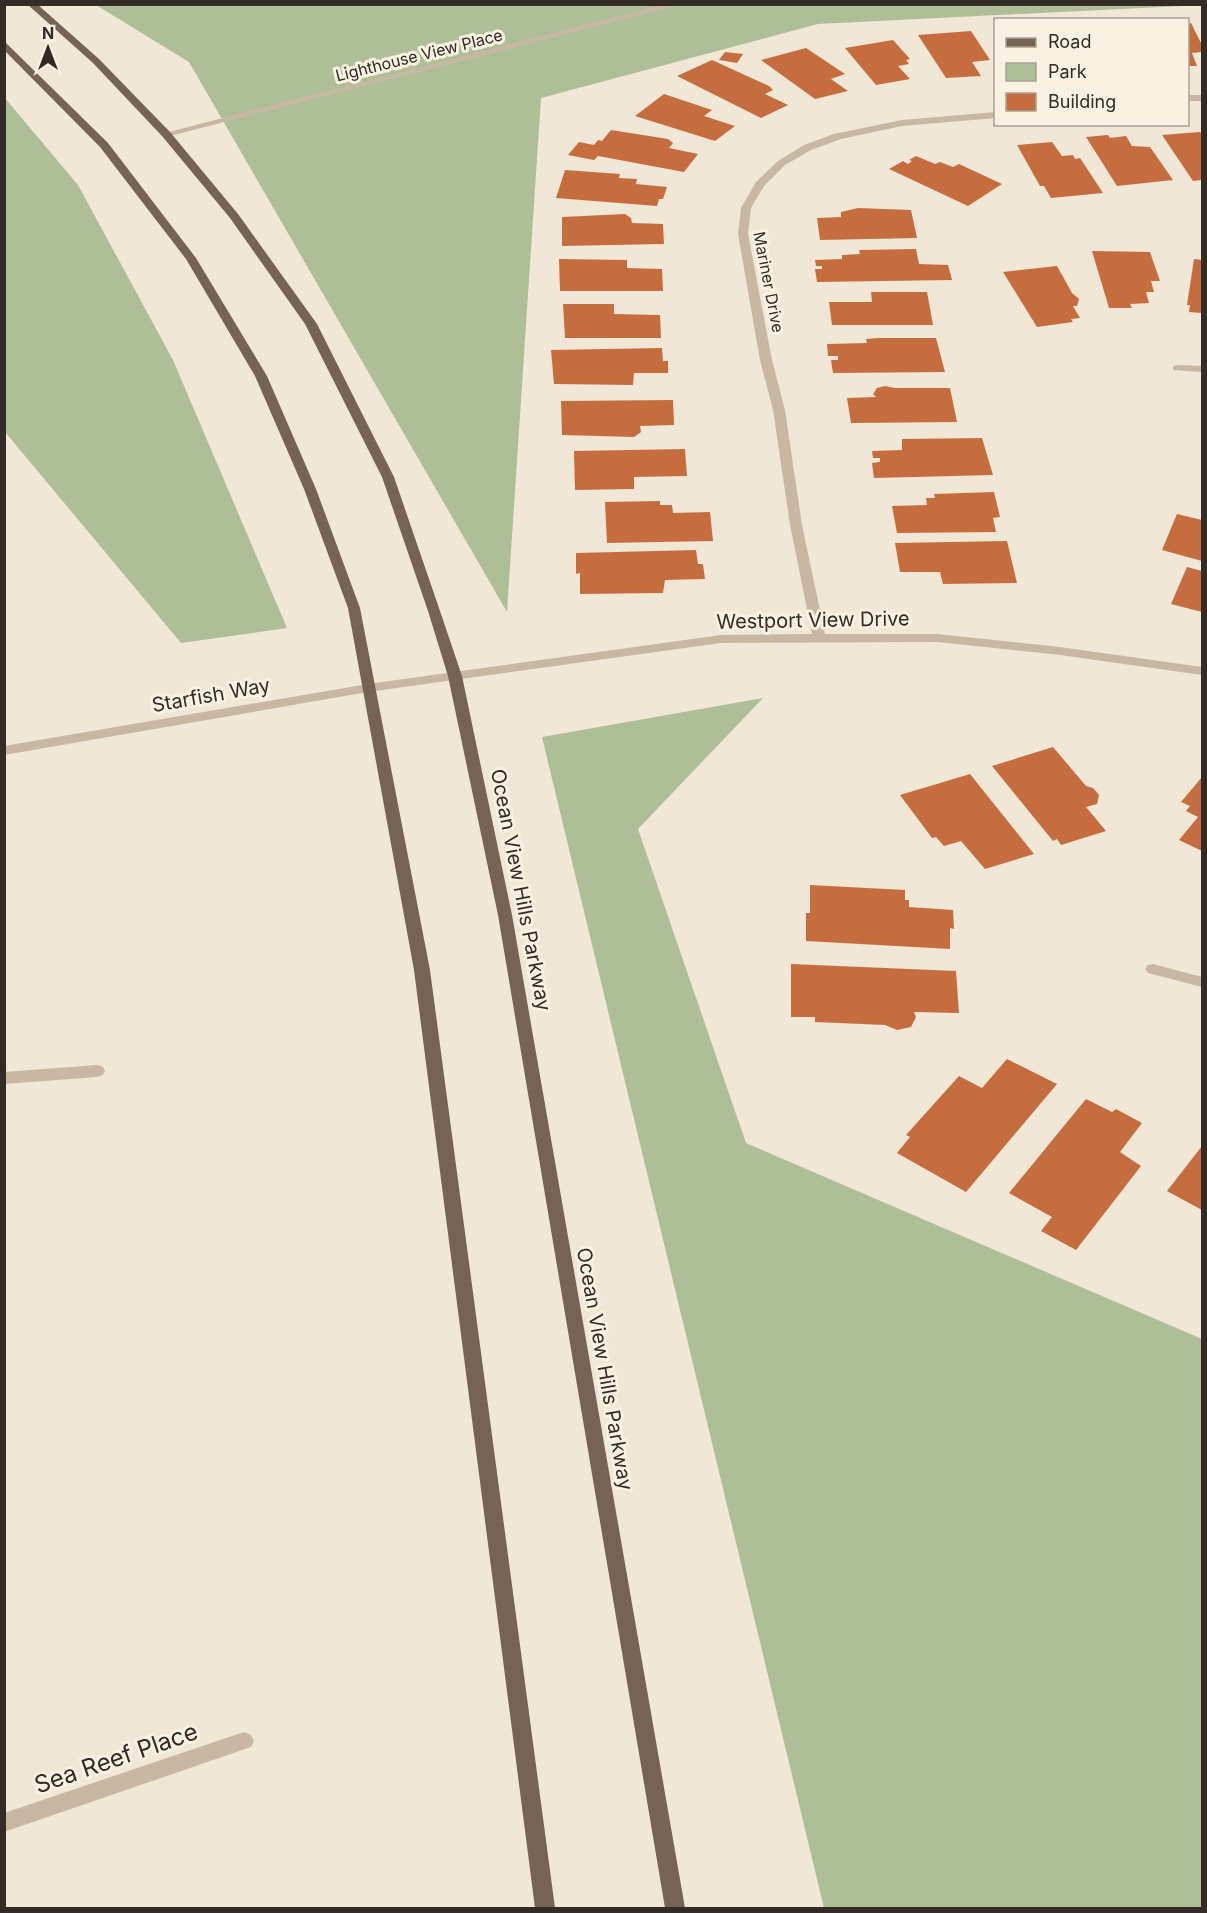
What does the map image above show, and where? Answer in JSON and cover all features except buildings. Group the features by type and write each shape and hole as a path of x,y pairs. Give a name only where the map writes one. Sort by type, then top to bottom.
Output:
{"main road":[{"name":"Ocean View Hills Parkway","path":"31,4 96,61 166,134 234,216 311,324 388,477 455,676 505,915 675,1908"},
{"path":"4,44 104,145 191,258 261,376 310,489 354,608 422,970 544,1908"}],"street":[{"name":"Lighthouse View Place","path":"166,134 679,4"},
{"name":"Mariner Drive","path":"819,638 794,514 779,410 766,360 743,234 743,216 746,206 764,178 777,166 826,140 864,129 994,115"},
{"path":"1177,368 1203,369"},
{"name":"Westport View Drive","path":"424,680 721,639 937,638 1060,651 1203,671"},
{"name":"Starfish Way","path":"4,751 424,680"},
{"path":"1153,969 1203,982"},
{"path":"4,1078 97,1071"},
{"name":"Sea Reef Place","path":"4,1823 244,1741"}],"green space":[{"path":"1202,4 818,24 541,98 507,612 189,62 96,5"},
{"path":"4,97 78,185 173,360 287,628 181,643 5,432"},
{"path":"763,698 638,829 746,1143 1202,1339 1202,1908 824,1908 542,737"}]}
